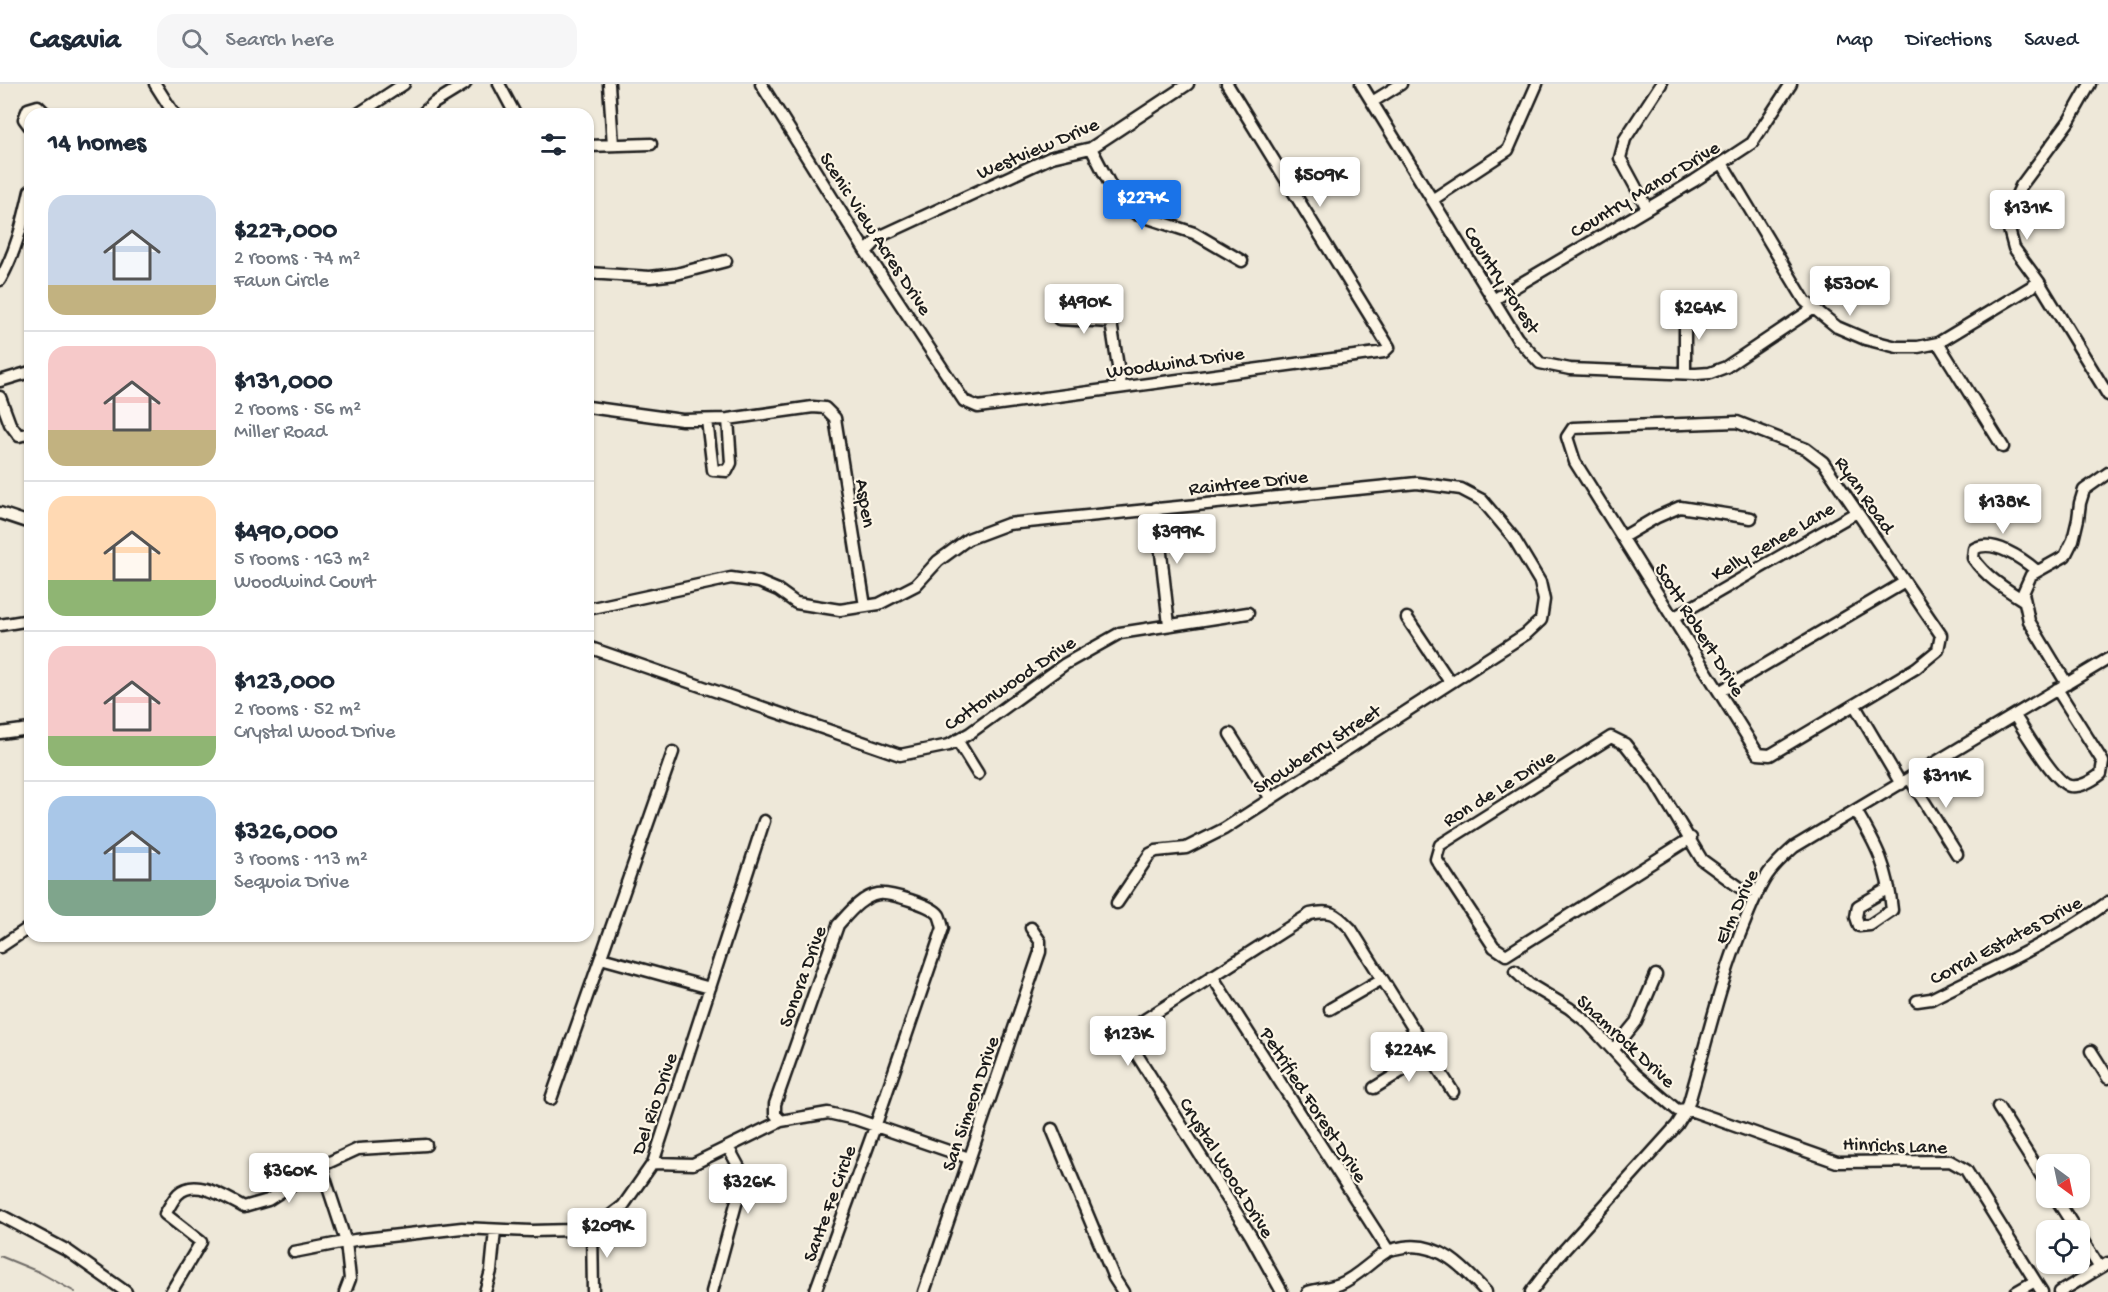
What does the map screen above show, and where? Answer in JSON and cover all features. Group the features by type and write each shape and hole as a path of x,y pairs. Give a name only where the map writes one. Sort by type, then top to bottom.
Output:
{"street":[{"path":"367,108 404,84"},
{"path":"429,108 465,84"},
{"path":"499,84 512,108"},
{"path":"609,84 613,145"},
{"name":"Scenic View Acres Drive","path":"761,84 866,252 964,400"},
{"name":"Westview Drive","path":"866,252 881,236 924,216 1052,157 1091,148 1188,84"},
{"name":"Woodwind Drive","path":"964,400 978,407 1384,352 1389,347 1227,84"},
{"name":"Country Forest","path":"1361,84 1517,338 1540,363 1570,369 1710,373 1726,367 1814,309"},
{"path":"1372,102 1401,84"},
{"path":"1432,200 1508,150 1537,84"},
{"path":"1647,208 1620,158 1625,139 1661,84"},
{"name":"Country Manor Drive","path":"1493,300 1752,143 1791,84"},
{"path":"2090,84 2068,121 2021,186 2007,222 2014,248 2039,282 2108,395"},
{"path":"158,85 171,108"},
{"path":"594,146 651,144"},
{"path":"1091,148 1115,194 1136,214 1194,233 1242,261"},
{"path":"1722,163 1805,300 1837,327 1865,339 1897,347 1918,347 1938,343 2039,282"},
{"path":"0,280 9,263 24,216"},
{"path":"594,273 650,277 676,274 726,261"},
{"path":"1685,310 1685,372"},
{"path":"1059,319 1111,322 1121,386"},
{"path":"1938,343 2003,447"},
{"path":"0,381 24,374"},
{"path":"0,396 10,424 19,436 24,435"},
{"name":"Aspen","path":"728,420 813,407 825,408 835,418 865,606"},
{"path":"594,408 682,420 707,420 728,420 731,463 727,471 713,470 707,420"},
{"name":"Ryan Road","path":"1573,428 1737,422 1806,449 1823,462 1941,635 1938,650 1916,669 1855,706"},
{"name":"Scott Robert Drive","path":"1573,428 1567,437 1575,462 1758,753 1770,755 1855,706"},
{"path":"2015,716 2056,777 2066,785 2073,787 2092,781 2101,774 2103,762 2029,621 2023,593 2031,575 2065,556 2073,540 2080,503 2085,490 2108,473"},
{"name":"Raintree Drive","path":"594,608 731,578 759,582 778,590 796,603 840,610 879,604 916,585 938,561 968,539 1008,524 1417,483 1461,489 1482,500 1513,537 1540,582 1544,600 1541,620"},
{"path":"1623,537 1657,517 1680,507 1751,518"},
{"path":"1156,508 1169,626"},
{"name":"Kelly Renee Lane","path":"1673,618 1857,512"},
{"path":"0,513 24,521"},
{"path":"2023,600 1985,572 1973,558 1974,549 1985,545 1994,547 2005,551 2037,571"},
{"path":"1719,692 1905,582"},
{"name":"Cottonwood Drive","path":"594,649 900,755 950,745 1065,664 1120,633 1248,613"},
{"path":"1407,618 1450,682"},
{"name":"Snowberry Street","path":"1117,903 1150,854 1156,851 1186,848 1224,830 1526,634 1541,620"},
{"path":"0,625 24,621"},
{"name":"Elm Drive","path":"1531,1292 1556,1259 1677,1125 1686,1109 1723,981 1740,933 1768,874 1788,853 2108,659"},
{"path":"1855,706 1905,782 1957,854"},
{"path":"0,733 24,730"},
{"path":"1230,734 1271,799"},
{"name":"Ron de Le Drive","path":"1691,838 1506,955 1494,947 1436,860 1440,845 1611,737 1625,744 1655,782 1691,838 1702,860 1739,888 1758,892"},
{"path":"957,740 978,774"},
{"path":"551,1099 673,752"},
{"path":"1856,811 1877,849 1886,871 1889,888"},
{"name":"Del Rio Drive","path":"294,1252 346,1242 462,1228 573,1230 597,1226 623,1206 653,1163 764,821"},
{"name":"Sonora Drive","path":"781,1122 775,1114 775,1104 838,925 858,904 879,894 914,901 932,909 939,914 943,928 875,1127"},
{"name":"Corral Estates Drive","path":"1917,1001 1930,999 2019,954 2086,919 2108,902"},
{"name":"Crystal Wood Drive","path":"1282,1292 1251,1236 1129,1042 1127,1031 1310,914 1329,911 1338,917 1351,930 1382,979"},
{"name":"San Simeon Drive","path":"924,1292 1040,952 1040,941 1031,928"},
{"path":"0,947 24,931"},
{"path":"601,958 710,988"},
{"name":"Shamrock Drive","path":"1515,971 1529,984 1569,1008 1587,1022 1635,1074 1677,1110 1686,1109"},
{"path":"1614,1049 1636,1022 1656,975"},
{"name":"Petrified Forest Drive","path":"1212,976 1388,1250"},
{"path":"1330,1009 1382,979 1453,1092"},
{"path":"2091,1051 2108,1078"},
{"path":"1374,1088 1430,1054"},
{"path":"1998,1107 2036,1167"},
{"name":"Hinrichs Lane","path":"1686,1109 1837,1162 1950,1161 1966,1170 2042,1292"},
{"path":"653,1163 693,1164 781,1122 828,1113 855,1119 969,1158"},
{"name":"Sante Fe Circle","path":"815,1292 875,1127"},
{"path":"1052,1129 1114,1278 1123,1292"},
{"path":"171,1292 201,1242 165,1214 179,1193 195,1187 211,1191 244,1207 268,1200 321,1166 358,1149 426,1145"},
{"path":"712,1292 739,1193 740,1169 728,1148"},
{"path":"321,1166 346,1242 350,1279 345,1292"},
{"path":"0,1215 68,1251 126,1292"},
{"path":"592,1227 592,1292"},
{"path":"485,1292 491,1271 495,1230"},
{"path":"1308,1292 1340,1284 1388,1250 1407,1246 1428,1247 1444,1254 1466,1271 1486,1292"},
{"path":"2060,1292 2104,1265 2090,1248"},
{"path":"2016,1292 2035,1281"}],"waterway":[{"path":"0,1256 39,1272 75,1292"}]}
